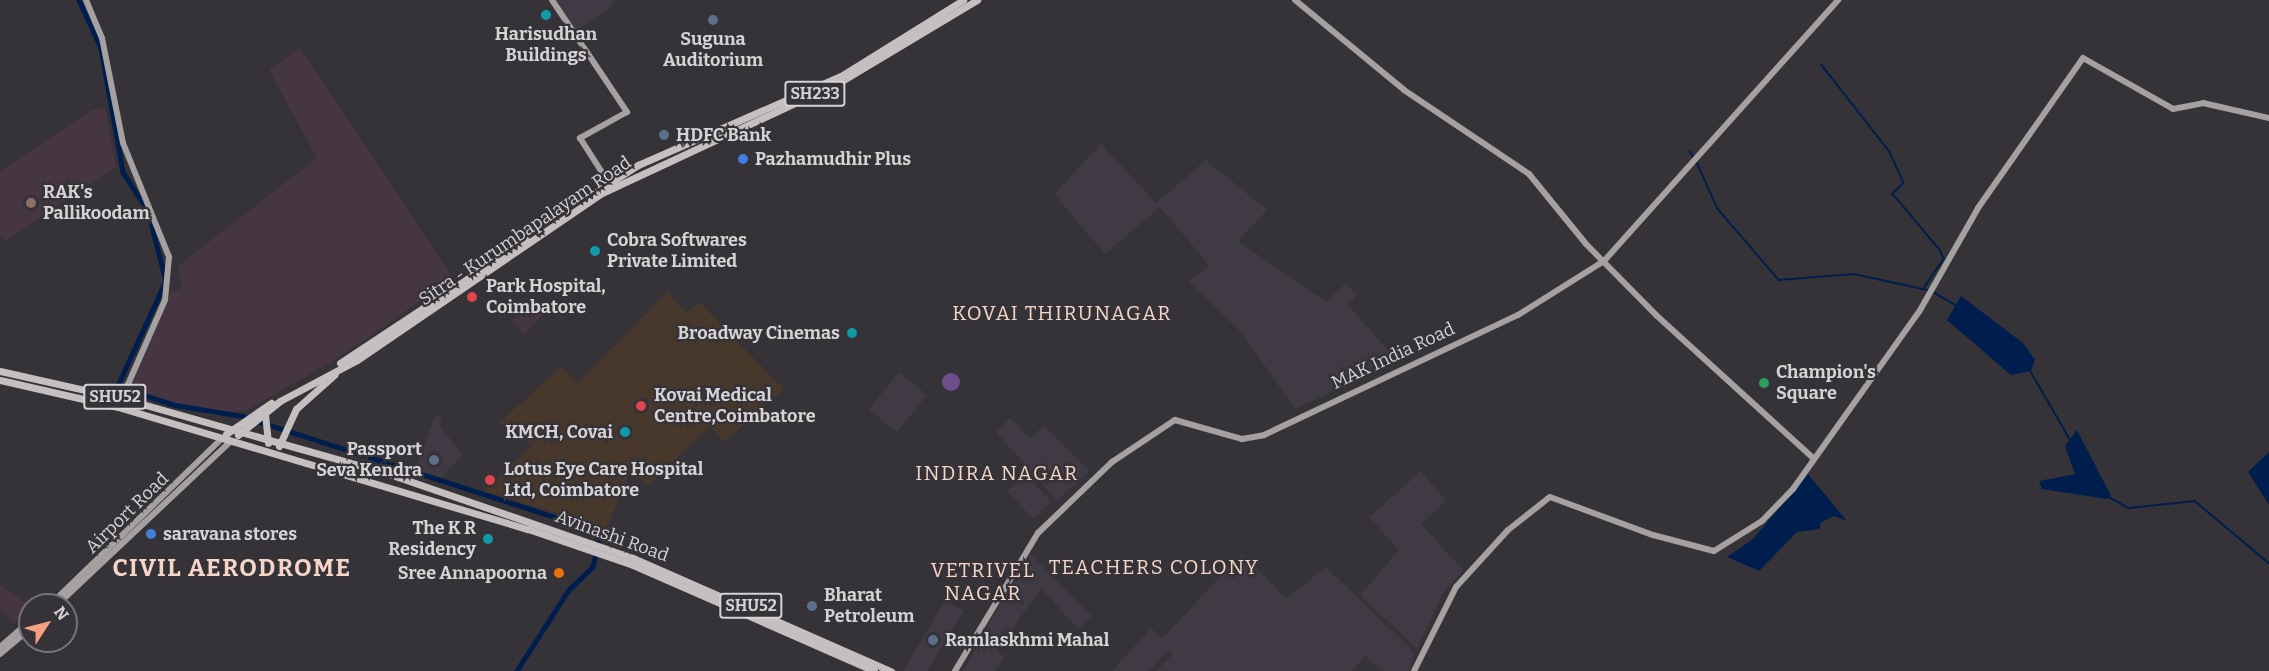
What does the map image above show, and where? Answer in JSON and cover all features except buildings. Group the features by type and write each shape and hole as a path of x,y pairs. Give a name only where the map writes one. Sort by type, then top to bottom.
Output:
{"main road":[{"path":"611,185 638,165 841,76 963,0"},
{"name":"Sitra - Kurumbapalayam Road","path":"221,439 228,432 264,415 358,358 611,185 840,82 977,0"},
{"path":"280,443 288,424 305,397 358,358"},
{"name":"Sitra - Kurumbapalayam Road","path":"230,442 253,415 358,358"},
{"name":"Avinashi Road","path":"0,371 123,395 238,435 280,443 390,474 606,553 764,619 874,671"},
{"name":"Avinashi Road","path":"0,380 63,392 230,442 386,484 591,547"},
{"path":"264,415 268,442"},
{"path":"386,484 390,474"},
{"name":"Avinashi Road","path":"606,553 764,611 891,671"}],"street":[{"path":"86,0 102,38 123,143 169,257 165,300 123,395"},
{"path":"552,0 627,112 579,138 611,185"},
{"path":"1295,0 1404,90 1529,174 1604,261 1813,458"},
{"name":"MAK India Road","path":"954,671 1016,564 1059,508 1175,420 1242,439 1264,435 1518,315 1604,261 1838,0"},
{"path":"1414,671 1445,602 1480,558 1541,501 1561,497 1653,535 1714,551 1762,521 1813,458 1927,295 1930,286 1996,180 2083,58 2173,109 2203,103 2269,118"},
{"name":"Airport Road","path":"62,593 221,439"},
{"name":"Airport Road","path":"70,593 230,442"},
{"path":"0,647 18,631"},
{"path":"0,654 18,639"}],"shaded area":[{"path":"552,0 614,0 616,3 575,32"},
{"path":"300,48 453,278 338,358 247,410 212,415 130,388 171,292 182,288 178,266 317,158 269,70"},
{"name":"RAK's Pallikoodam","path":"105,108 116,167 5,241 0,235 0,172 92,110"},
{"path":"1101,144 1156,203 1206,160 1267,210 1238,241 1326,302 1345,284 1357,295 1348,305 1398,361 1295,409 1242,333 1189,282 1209,265 1160,207 1105,254 1054,194"},
{"name":"Kovai Medical Centre,Coimbatore","path":"667,292 687,313 699,302 784,389 724,442 710,426 649,485 629,473 607,528 484,491 532,446 499,423 561,367 577,384"},
{"path":"532,300 545,312 525,334 512,322"},
{"path":"899,372 927,395 897,432 869,409"},
{"path":"947,373 955,373 960,378 958,389 947,391 942,386 942,378"},
{"path":"435,415 442,417 440,427 463,455 440,478 415,470"},
{"path":"1010,418 1030,439 1044,425 1089,471 1057,501 996,432"},
{"path":"1421,471 1446,501 1421,524 1463,570 1442,595 1417,649 1360,595 1399,550 1369,517"},
{"path":"1026,474 1051,502 1033,519 1007,491"},
{"path":"1029,552 1092,616 1079,630 1041,588 997,651 1005,657 995,671 963,671"},
{"path":"1242,553 1286,599 1326,567 1415,653 1409,671 1383,671 1365,656 1352,671 1156,671 1173,654 1169,650 1149,671 1112,671 1151,628 1162,639"},
{"path":"0,584 18,597 18,620 15,624 0,609"},
{"name":"Ramlaskhmi Mahal","path":"944,602 964,610 927,671 903,671"}],"water":[{"path":"1961,296 2023,343 2035,360 2031,371 2011,375 1947,320"},
{"path":"2077,430 2111,496 2107,499 2042,489 2039,481 2075,474 2065,446"},
{"path":"2269,452 2269,505 2248,472"},
{"path":"1808,474 1847,521 1834,516 1820,523 1820,529 1797,532 1759,571 1727,557 1753,539"}],"waterway":[{"path":"79,0 101,48 123,172 148,211 166,281 118,386"},
{"path":"1821,64 1890,152 1904,183 1893,194 1940,250 1944,259 1925,287"},
{"path":"1690,151 1694,158"},
{"path":"1697,162 1718,209 1779,280 1854,274 1928,290"},
{"path":"1933,292 1957,306"},
{"path":"2030,370 2071,441"},
{"path":"115,386 175,405 242,416 594,530 599,541 593,567 569,590 517,671"},
{"path":"2107,496 2129,508 2195,501 2269,563"}],"place":[{"name":"Harisudhan Buildings","path":"546,15"},
{"name":"Suguna Auditorium","path":"713,20"},
{"name":"HDFC Bank","path":"664,135"},
{"name":"Pazhamudhir Plus","path":"743,159"},
{"name":"RAK's Pallikoodam","path":"31,203"},
{"name":"Cobra Softwares Private Limited","path":"595,251"},
{"name":"Park Hospital, Coimbatore","path":"472,297"},
{"name":"Broadway Cinemas","path":"852,333"},
{"name":"Champion's Square","path":"1764,383"},
{"name":"Kovai Medical Centre,Coimbatore","path":"641,406"},
{"name":"KMCH, Covai","path":"625,432"},
{"name":"Passport Seva Kendra","path":"434,460"},
{"name":"Lotus Eye Care Hospital Ltd, Coimbatore","path":"490,480"},
{"name":"saravana stores","path":"151,534"},
{"name":"The K R Residency","path":"488,539"},
{"name":"Sree Annapoorna","path":"559,573"},
{"name":"Bharat Petroleum","path":"812,606"},
{"name":"Ramlaskhmi Mahal","path":"933,640"}],"district":[{"name":"KOVAI THIRUNAGAR","path":"1062,313"},
{"name":"INDIRA NAGAR","path":"997,473"},
{"name":"TEACHERS COLONY","path":"1154,567"},
{"name":"CIVIL AERODROME","path":"232,569"},
{"name":"VETRIVEL NAGAR","path":"983,582"}]}
